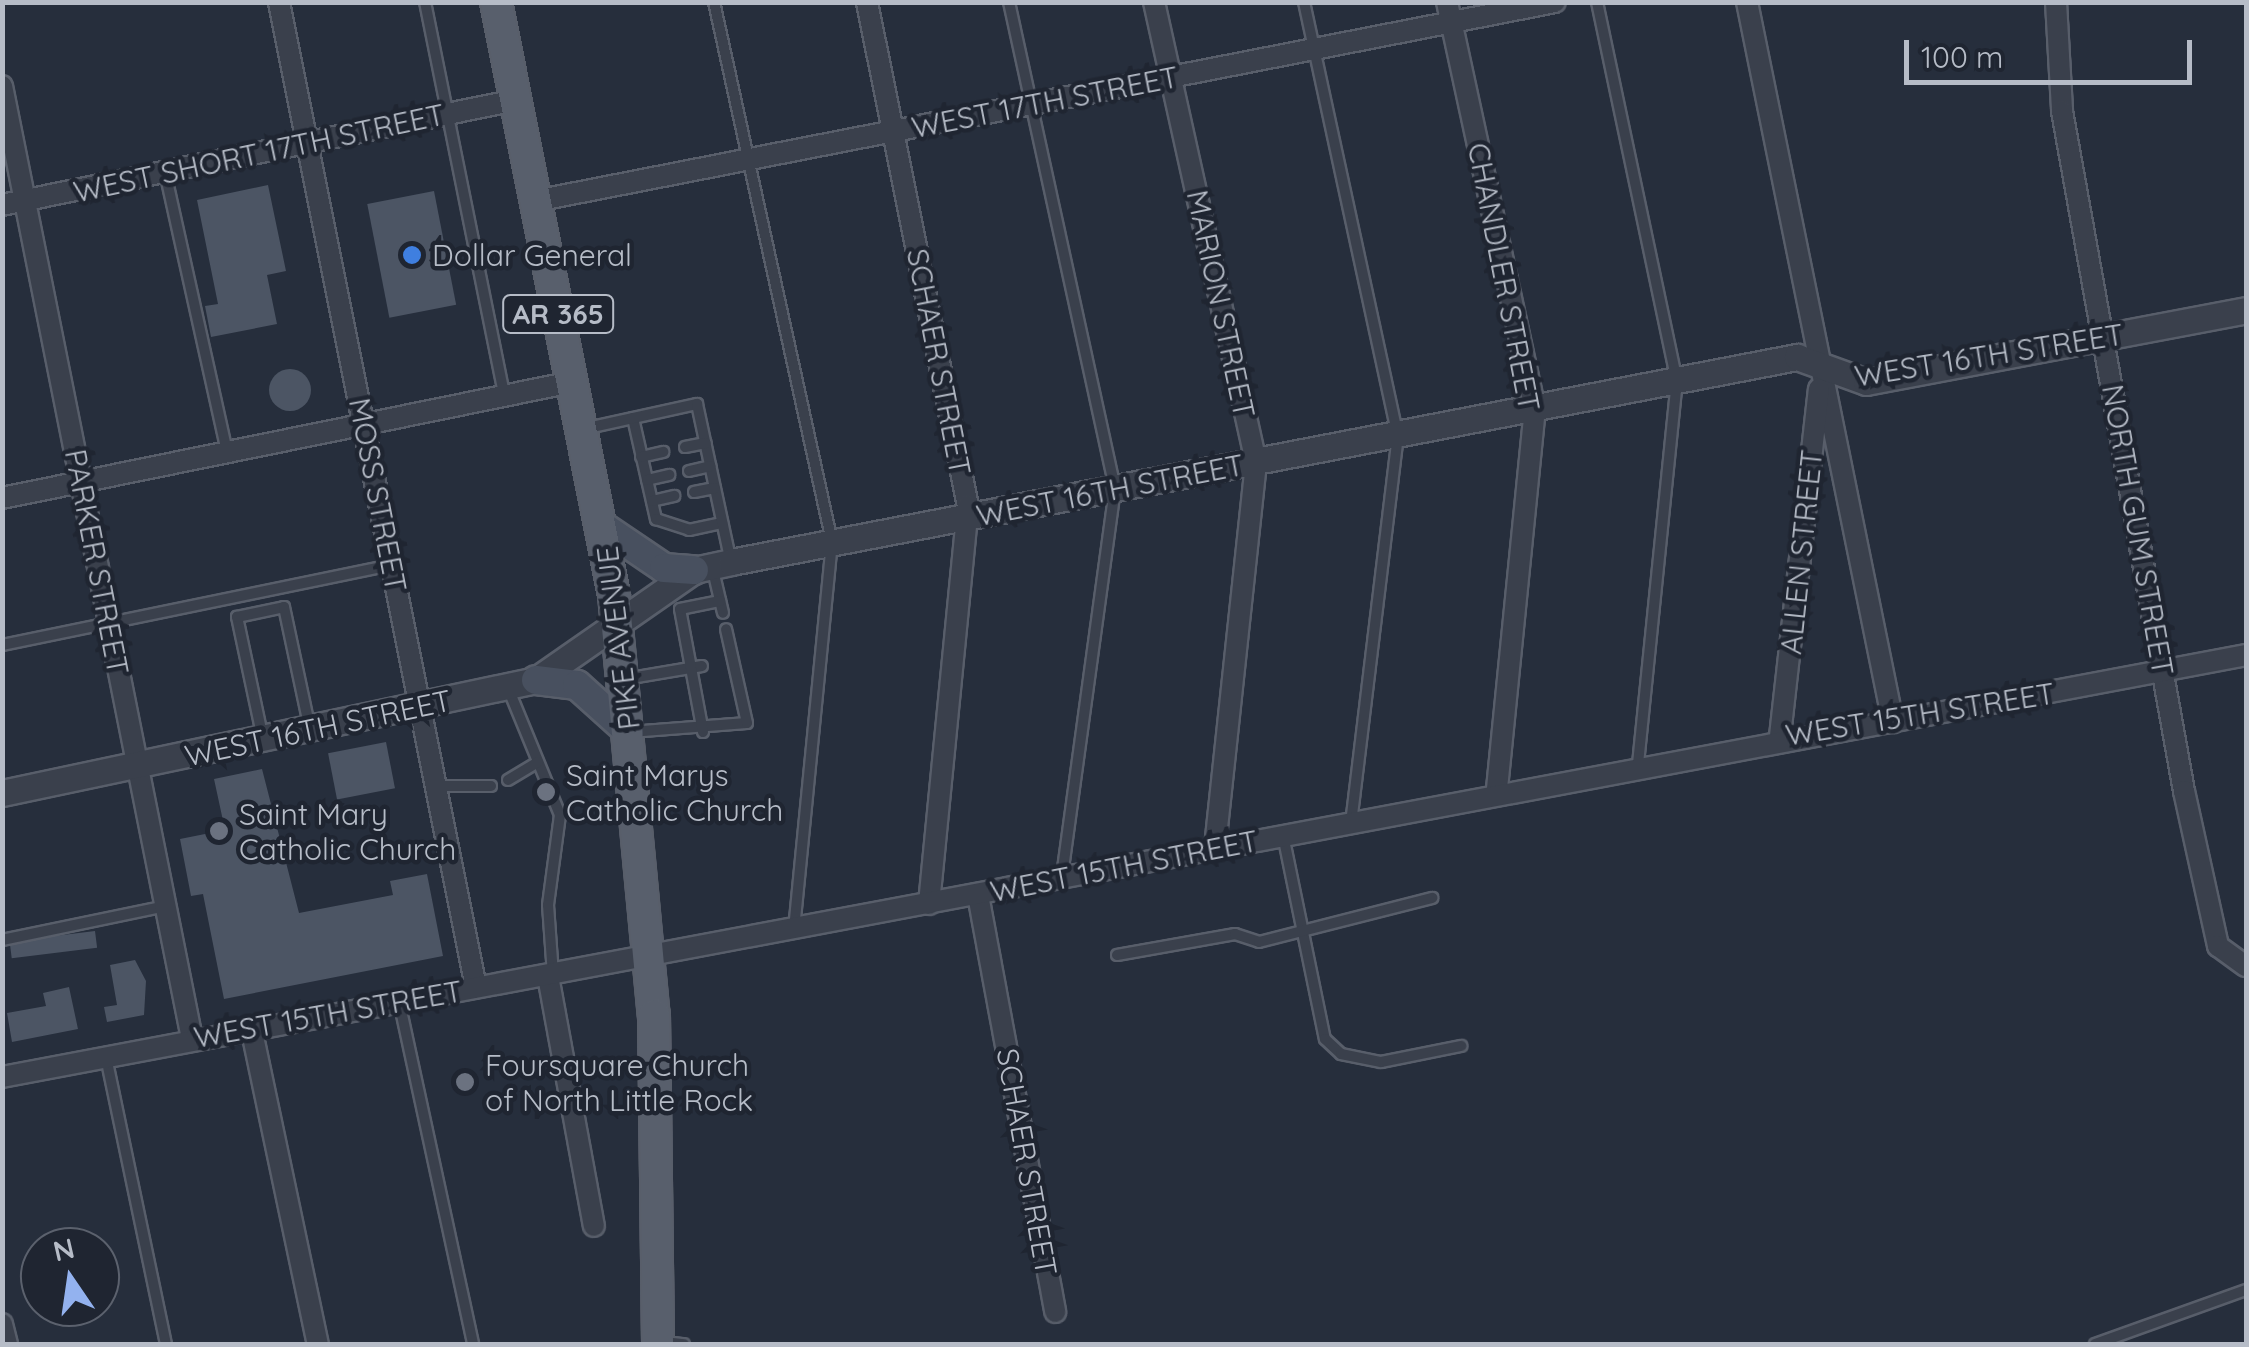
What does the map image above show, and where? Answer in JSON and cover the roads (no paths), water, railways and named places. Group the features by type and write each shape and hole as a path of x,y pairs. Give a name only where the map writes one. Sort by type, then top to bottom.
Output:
{"main road":[{"name":"PIKE AVENUE","path":"496,2 605,528 630,732 650,959 666,1344"},
{"path":"605,528 664,568 712,566"},
{"path":"536,680 578,686 630,732"}],"street":[{"name":"MOSS STREET","path":"279,2 476,986"},
{"name":"SCHAER STREET","path":"867,2 967,516 929,904"},
{"name":"MARION STREET","path":"1154,2 1256,463 1215,848"},
{"name":"WEST 17TH STREET","path":"535,201 1314,50 1449,12 1555,2"},
{"name":"ALLEN STREET","path":"1748,2 1893,722"},
{"name":"NORTH GUM STREET","path":"2056,2 2062,110 2163,671 2218,946 2246,966"},
{"name":"CHANDLER STREET","path":"1449,12 1535,408 1497,792"},
{"name":"PARKER STREET","path":"2,86 192,1039"},
{"name":"WEST SHORT 17TH STREET","path":"2,205 516,100"},
{"name":"WEST 16TH STREET","path":"2,793 420,708 536,680 712,566 1797,357 1866,382 2246,310"},
{"name":"ALLEN STREET","path":"1780,736 1822,367"},
{"path":"2,498 572,382"},
{"name":"WEST 15TH STREET","path":"2,1078 251,1027 650,959 1780,736 1893,722 2246,656"},
{"name":"SCHAER STREET","path":"978,894 1055,1312"},
{"path":"550,976 594,1226"},
{"path":"251,1027 318,1344"},
{"path":"2,1324 7,1344"}],"lane":[{"path":"425,2 504,396"},
{"path":"714,2 832,542 794,931"},
{"path":"1009,2 1115,489 1062,878"},
{"path":"1304,2 1398,435 1351,821"},
{"path":"1597,2 1677,380 1638,764"},
{"path":"165,172 227,452"},
{"path":"582,429 697,404 722,523 712,566 721,607 680,609 697,667 704,732"},
{"path":"633,418 656,519 688,530 722,523"},
{"path":"685,447 706,443"},
{"path":"641,456 662,452"},
{"path":"689,471 710,466"},
{"path":"647,480 670,475"},
{"path":"694,492 715,488"},
{"path":"652,501 674,496"},
{"path":"2,645 392,565"},
{"path":"263,740 237,617 284,607 310,730"},
{"path":"630,732 704,732 748,723 727,633 715,639"},
{"path":"720,663 734,661"},
{"path":"624,679 697,667"},
{"path":"726,689 740,687"},
{"path":"508,688 560,815 548,905 550,976"},
{"path":"508,780 538,762"},
{"path":"436,786 492,786"},
{"path":"1282,834 1325,1040 1341,1054 1381,1062 1461,1046"},
{"path":"1117,955 1235,934 1260,942 1303,934 1331,918 1432,898"},
{"path":"2,940 166,906"},
{"path":"399,1000 473,1344"},
{"path":"106,1056 166,1344"},
{"path":"2094,1344 2246,1290"}],"place":[{"name":"Dollar General","path":"412,255"},
{"name":"Saint Marys Catholic Church","path":"546,792"},
{"name":"Saint Mary Catholic Church","path":"219,831"},
{"name":"Foursquare Church of North Little Rock","path":"465,1082"}]}
